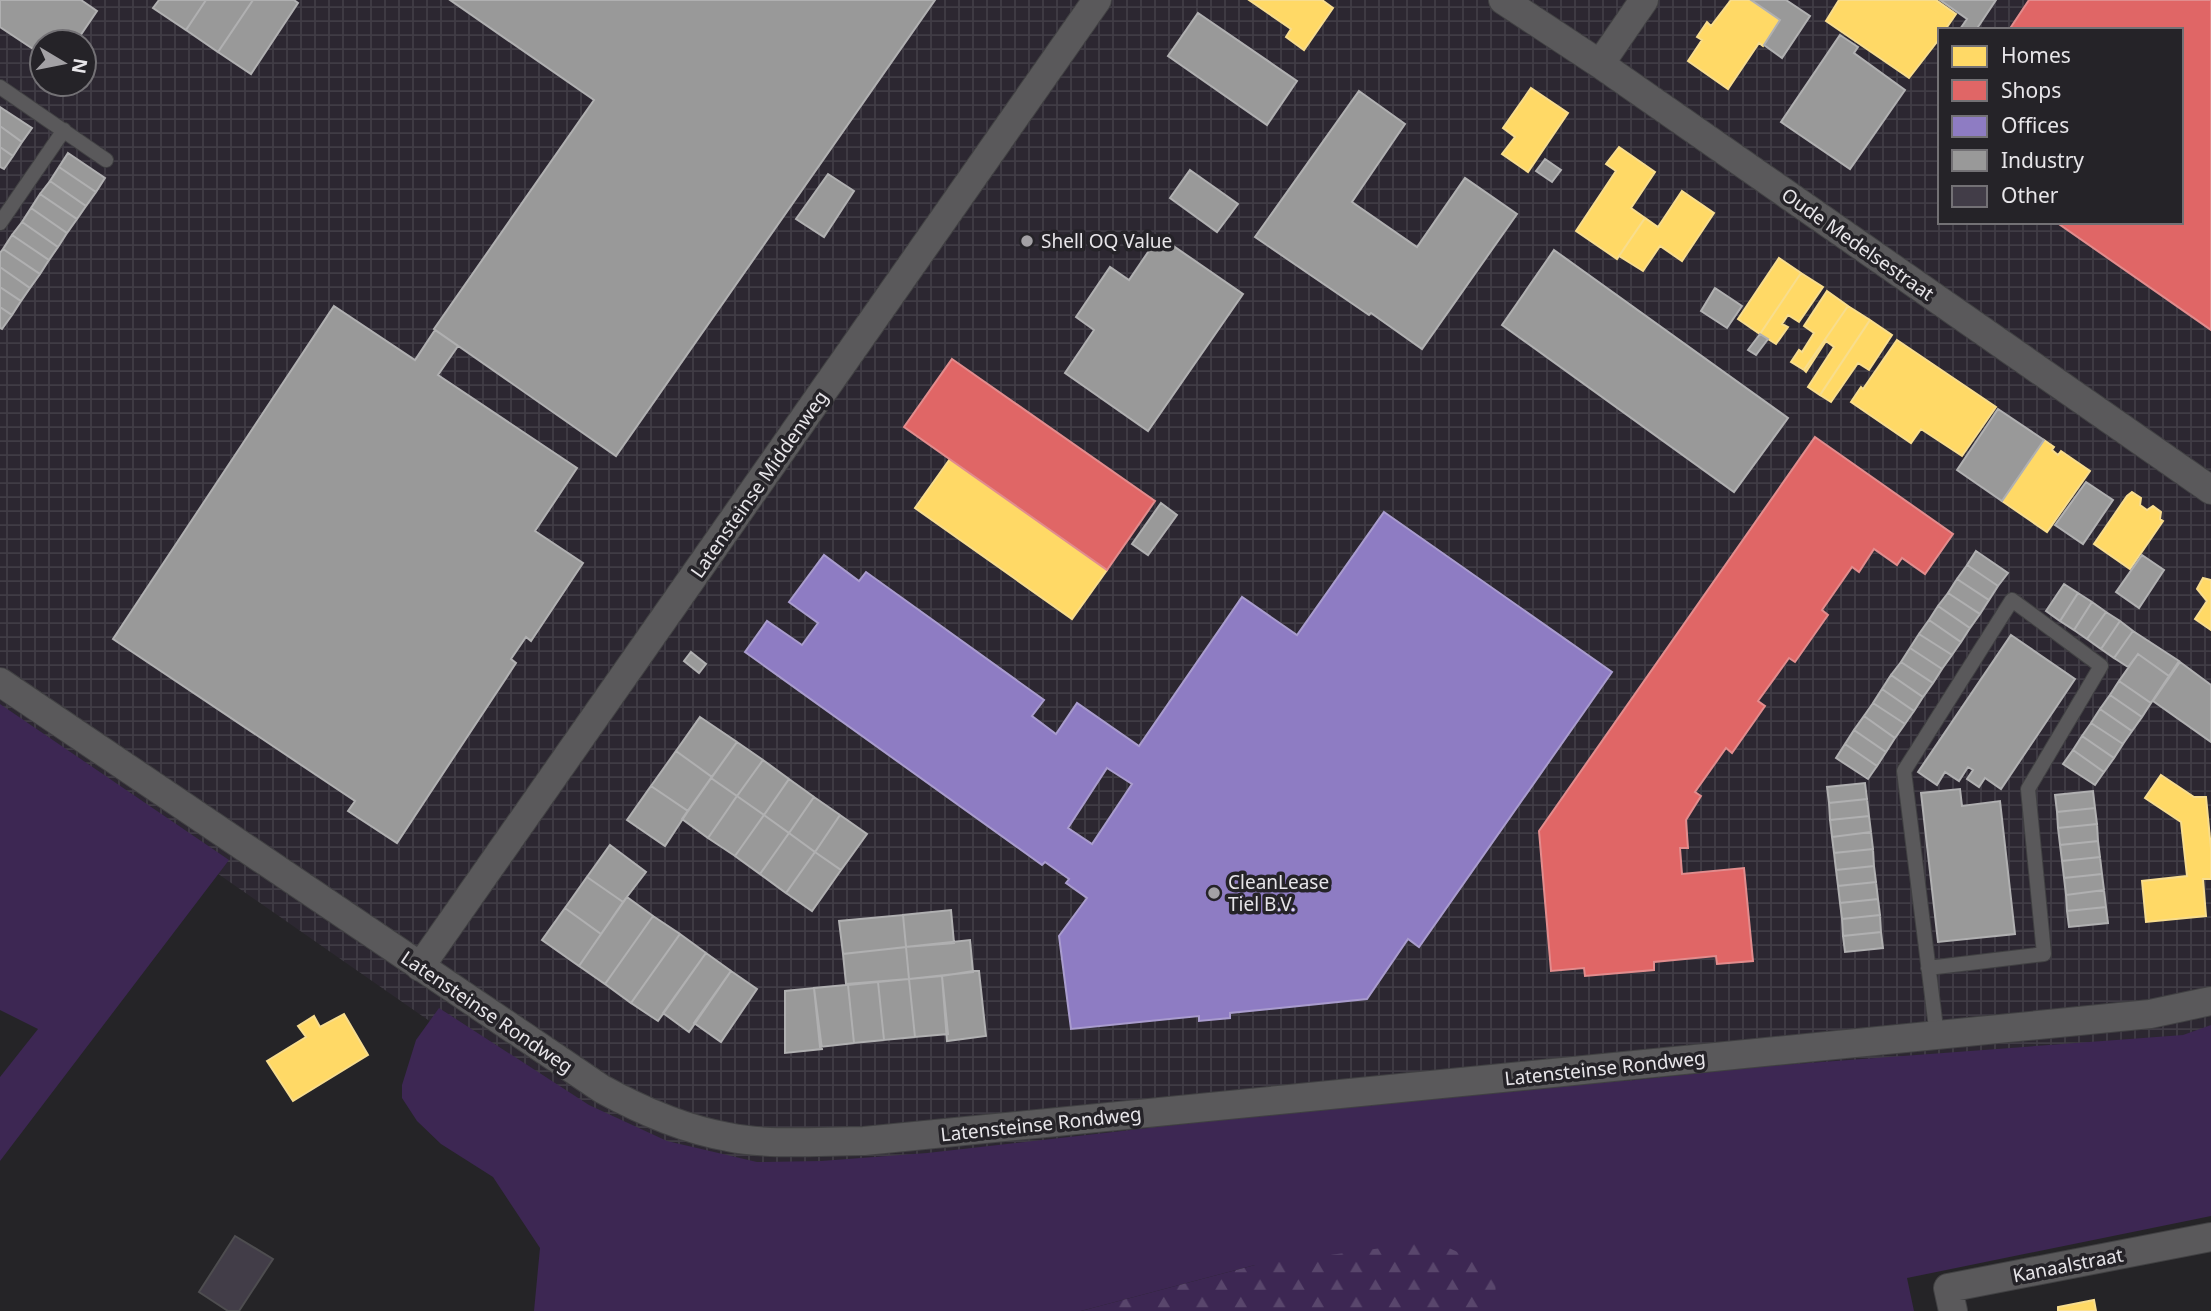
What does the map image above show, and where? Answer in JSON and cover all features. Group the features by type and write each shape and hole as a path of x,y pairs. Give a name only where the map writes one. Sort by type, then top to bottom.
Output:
{"street":[{"name":"Latensteinse Middenweg","path":"420,967 1097,0"},
{"name":"Oude Medelsestraat","path":"1503,0 1600,64 2211,490"},
{"path":"1600,64 1644,0"},
{"name":"Latensteinse Rondweg","path":"0,682 602,1089 641,1110 681,1126 718,1135 768,1141 864,1141 2150,1014 2211,1001"},
{"name":"Kanaalstraat","path":"1953,1311 1948,1288 2211,1237"}],"lane":[{"path":"0,87 106,160"},
{"path":"0,223 64,130"},
{"path":"1928,968 2044,954 2028,789 2101,666 2012,600 1904,771 1928,968 1937,1036"}],"shaded area":[{"path":"0,0 2211,0 2211,1034 747,1192 553,1107 0,722"}],"green space":[{"path":"0,704 229,860 0,1161 0,1077 38,1029 0,1010"},
{"path":"439,1008 589,1105 667,1141 757,1162 821,1161 927,1153 1334,1107 1530,1090 1604,1080 1625,1081 1769,1066 2183,1035 2211,1025 2211,1216 1907,1278 1914,1311 1495,1311 1495,1270 1255,1265 1081,1311 534,1311 540,1248 493,1177 441,1144 417,1121 402,1098 402,1085 416,1040"},
{"path":"1434,1241 1496,1270 1495,1311 1081,1311 1255,1265"}],"building: Homes":[{"path":"1249,0 1322,0 1333,8 1304,50 1286,37 1291,29"},
{"path":"1731,0 1751,0 1780,20 1763,46 1759,43 1728,89 1688,61 1702,40 1697,37 1707,22 1711,26"},
{"path":"1839,0 1936,0 1956,14 1946,28 1938,28 1938,41 1909,78 1826,21"},
{"path":"1531,88 1568,113 1528,172 1502,154 1515,137 1503,128"},
{"path":"1619,147 1655,172 1631,208 1645,218 1617,259 1576,231 1616,171 1606,164"},
{"path":"1682,191 1714,213 1682,261 1660,246 1643,271 1619,256 1645,218 1658,227"},
{"path":"1779,258 1801,273 1760,334 1738,319"},
{"path":"1801,273 1823,287 1799,322 1788,315 1782,324 1788,327 1776,344 1760,334"},
{"path":"1827,291 1848,306 1804,370 1791,362 1799,350 1802,352 1814,333 1804,326"},
{"path":"1848,306 1870,320 1820,395 1808,387 1834,347 1826,341 1806,372 1804,370"},
{"path":"1870,320 1892,335 1869,370 1858,363 1831,402 1820,395"},
{"path":"1897,340 1996,407 1962,456 1921,429 1911,443 1851,402"},
{"path":"2044,440 2054,447 2052,450 2058,455 2061,451 2090,471 2047,532 2002,501"},
{"path":"950,459 1107,570 1072,619 915,508"},
{"path":"2132,492 2141,498 2140,505 2147,510 2153,506 2161,512 2160,519 2163,521 2130,569 2094,544"},
{"path":"2203,578 2211,580 2211,630 2195,619 2207,601 2197,589"},
{"path":"2161,775 2194,797 2206,797 2211,879 2203,879 2206,916 2146,922 2142,881 2187,876 2181,822 2145,798"},
{"path":"344,1014 368,1055 293,1101 267,1061 306,1037 298,1026 314,1016 320,1027"},
{"path":"2094,1300 2096,1311 2058,1311 2058,1307"}],"building: Shops":[{"path":"2029,0 2211,0 2211,330 2059,224 2183,224 2183,28 2010,28"},
{"path":"952,359 1155,501 1107,570 904,427"},
{"path":"1815,437 1953,534 1925,574 1902,558 1897,565 1874,549 1859,572 1852,567 1822,610 1828,615 1795,662 1789,658 1758,701 1765,706 1732,753 1726,748 1695,792 1701,796 1686,820 1688,848 1680,848 1682,874 1744,868 1753,961 1717,964 1716,956 1654,962 1654,970 1585,976 1584,968 1551,971 1539,831"}],"building: Offices":[{"path":"1384,512 1612,672 1419,947 1408,939 1367,999 1230,1013 1230,1018 1199,1021 1199,1016 1071,1029 1059,936 1087,898 1066,883 1069,879 1045,862 1042,865 745,652 767,621 802,645 818,623 789,602 824,555 859,581 866,572 1044,700 1032,716 1056,734 1077,703 1139,746 1242,597 1297,635","holes":["1107,768 1132,784 1092,844 1068,828"]}],"building: Industry":[{"path":"0,0 81,0 97,11 85,28 28,28 28,46 0,27"},
{"path":"159,0 206,0 186,30 153,8"},
{"path":"206,0 253,0 218,52 186,30"},
{"path":"253,0 294,0 298,3 251,74 218,52"},
{"path":"450,0 935,0 616,456 434,329 594,100"},
{"path":"1751,0 1786,0 1810,16 1782,58 1764,45 1780,20"},
{"path":"1940,0 1996,0 1977,28 1961,28 1967,19"},
{"path":"1198,13 1297,81 1267,125 1168,56"},
{"path":"1840,35 1858,47 1854,53 1905,90 1850,169 1781,122"},
{"path":"1359,91 1405,124 1352,202 1417,247 1465,178 1517,214 1422,349 1255,237"},
{"path":"0,107 32,128 22,142 0,126"},
{"path":"0,126 22,142 13,156 0,147"},
{"path":"0,147 13,156 4,169 0,167"},
{"path":"68,153 105,178 96,192 59,167"},
{"path":"1545,159 1561,170 1552,182 1536,171"},
{"path":"59,167 96,192 86,206 50,181"},
{"path":"1190,170 1238,204 1217,232 1170,198"},
{"path":"828,174 854,191 824,237 796,219"},
{"path":"50,181 86,206 77,219 40,194"},
{"path":"40,194 77,219 67,233 31,208"},
{"path":"31,208 67,233 58,247 22,222"},
{"path":"22,222 58,247 49,260 12,235"},
{"path":"12,235 49,260 40,274 3,249"},
{"path":"1159,236 1243,294 1148,431 1065,373 1094,330 1076,317 1110,267 1129,280"},
{"path":"3,249 40,274 30,288 0,267 0,253"},
{"path":"1554,250 1788,418 1734,492 1502,325"},
{"path":"0,267 30,288 21,301 0,287"},
{"path":"0,287 21,301 12,315 0,307"},
{"path":"1715,288 1742,306 1727,328 1701,311"},
{"path":"334,306 415,360 435,330 458,346 438,375 577,468 535,531 583,563 531,641 526,637 511,659 516,663 397,843 348,811 355,801 113,639"},
{"path":"0,307 12,315 2,329 0,328"},
{"path":"1760,334 1768,339 1756,355 1748,350"},
{"path":"1998,409 2044,440 2002,501 1957,470"},
{"path":"2086,482 2113,500 2083,544 2055,525"},
{"path":"1161,503 1177,515 1148,555 1132,544"},
{"path":"1976,551 2008,573 1998,586 1967,565"},
{"path":"2142,555 2164,570 2139,608 2116,592"},
{"path":"1967,565 1998,586 1989,600 1957,579"},
{"path":"1957,579 1989,600 1980,614 1948,593"},
{"path":"2064,584 2078,593 2060,621 2046,611"},
{"path":"1948,593 1980,614 1970,628 1938,606"},
{"path":"2078,593 2092,602 2074,630 2060,621"},
{"path":"2092,602 2106,612 2087,639 2074,630"},
{"path":"1938,606 1970,628 1961,642 1929,620"},
{"path":"2106,612 2120,621 2101,649 2087,639"},
{"path":"1929,620 1961,642 1952,655 1919,634"},
{"path":"2120,621 2133,631 2114,658 2101,649"},
{"path":"2133,631 2179,661 2169,676 2138,654 2128,667 2114,658"},
{"path":"1919,634 1952,655 1942,669 1910,648"},
{"path":"2011,635 2075,679 2001,789 1985,778 1979,787 1967,779 1973,770 1968,767 1959,781 1945,772 1937,785 1918,772"},
{"path":"1910,648 1942,669 1933,683 1901,662"},
{"path":"691,652 706,664 699,673 684,661"},
{"path":"2138,654 2169,676 2151,703 2119,681"},
{"path":"1901,662 1933,683 1923,697 1891,675"},
{"path":"2180,662 2211,685 2211,742 2153,701"},
{"path":"1891,675 1923,697 1914,711 1882,689"},
{"path":"2119,681 2151,703 2142,717 2110,695"},
{"path":"1882,689 1914,711 1905,724 1873,703"},
{"path":"2110,695 2142,717 2132,731 2100,709"},
{"path":"1873,703 1905,724 1895,738 1864,716"},
{"path":"2100,709 2132,731 2123,744 2091,723"},
{"path":"1864,716 1895,738 1886,752 1854,730"},
{"path":"700,717 737,742 712,777 676,751"},
{"path":"2091,723 2123,744 2114,758 2082,736"},
{"path":"1854,730 1886,752 1877,766 1845,744"},
{"path":"2082,736 2114,758 2104,772 2073,750"},
{"path":"737,742 763,760 737,796 711,778"},
{"path":"1845,744 1877,766 1868,779 1836,758"},
{"path":"2073,750 2104,772 2095,785 2063,764"},
{"path":"676,751 712,777 688,811 651,786"},
{"path":"763,760 789,779 764,815 737,796"},
{"path":"711,778 737,796 708,838 682,819"},
{"path":"789,779 814,797 789,833 764,815"},
{"path":"1865,783 1867,799 1829,803 1827,787"},
{"path":"651,786 688,811 665,846 627,820"},
{"path":"1960,789 1962,806 2000,801 2015,934 1938,942 1921,793"},
{"path":"2093,791 2095,808 2057,812 2055,795"},
{"path":"737,796 764,815 735,856 708,838"},
{"path":"814,797 840,815 815,852 789,833"},
{"path":"1867,799 1869,816 1830,820 1829,803"},
{"path":"2095,808 2097,824 2058,828 2057,812"},
{"path":"764,815 789,833 760,874 735,856"},
{"path":"840,815 867,834 841,870 815,852"},
{"path":"1869,816 1871,832 1832,837 1830,820"},
{"path":"2097,824 2098,841 2060,845 2058,828"},
{"path":"1871,832 1873,849 1834,853 1832,837"},
{"path":"789,833 815,852 786,893 760,874"},
{"path":"2098,841 2100,857 2062,861 2060,845"},
{"path":"610,845 646,872 623,902 587,877"},
{"path":"1873,849 1874,866 1836,870 1834,853"},
{"path":"815,852 841,870 812,911 786,893"},
{"path":"2100,857 2102,874 2064,878 2062,861"},
{"path":"1874,866 1876,882 1838,886 1836,870"},
{"path":"2102,874 2104,890 2066,895 2064,878"},
{"path":"587,877 623,902 601,934 565,908"},
{"path":"1876,882 1878,899 1840,903 1838,886"},
{"path":"2104,890 2106,907 2067,911 2066,895"},
{"path":"627,897 653,916 605,984 579,966"},
{"path":"1878,899 1880,915 1842,919 1840,903"},
{"path":"2106,907 2108,923 2069,927 2067,911"},
{"path":"565,908 601,934 579,966 542,940"},
{"path":"951,910 954,943 906,947 903,915"},
{"path":"903,915 906,947 843,954 839,921"},
{"path":"1880,915 1881,932 1843,936 1842,919"},
{"path":"653,916 680,934 631,1003 605,984"},
{"path":"1881,932 1883,948 1845,952 1843,936"},
{"path":"680,934 706,953 658,1021 631,1003"},
{"path":"970,940 973,972 909,979 906,947"},
{"path":"906,947 909,979 846,984 843,954"},
{"path":"706,953 731,971 689,1032 663,1013"},
{"path":"731,971 757,989 721,1042 694,1023"},
{"path":"979,971 986,1036 947,1041 942,976"},
{"path":"942,976 948,1034 915,1037 909,979"},
{"path":"909,979 915,1037 884,1040 878,982"},
{"path":"878,982 884,1040 854,1043 848,985"},
{"path":"848,985 854,1043 820,1047 814,988"},
{"path":"814,988 822,1049 785,1053 785,991"}],"building: Other":[{"path":"235,1236 273,1259 239,1311 228,1311 199,1292"}],"place":[{"name":"Shell OQ Value","path":"1027,241"},
{"name":"CleanLease Tiel B.V.","path":"1214,893"}]}
